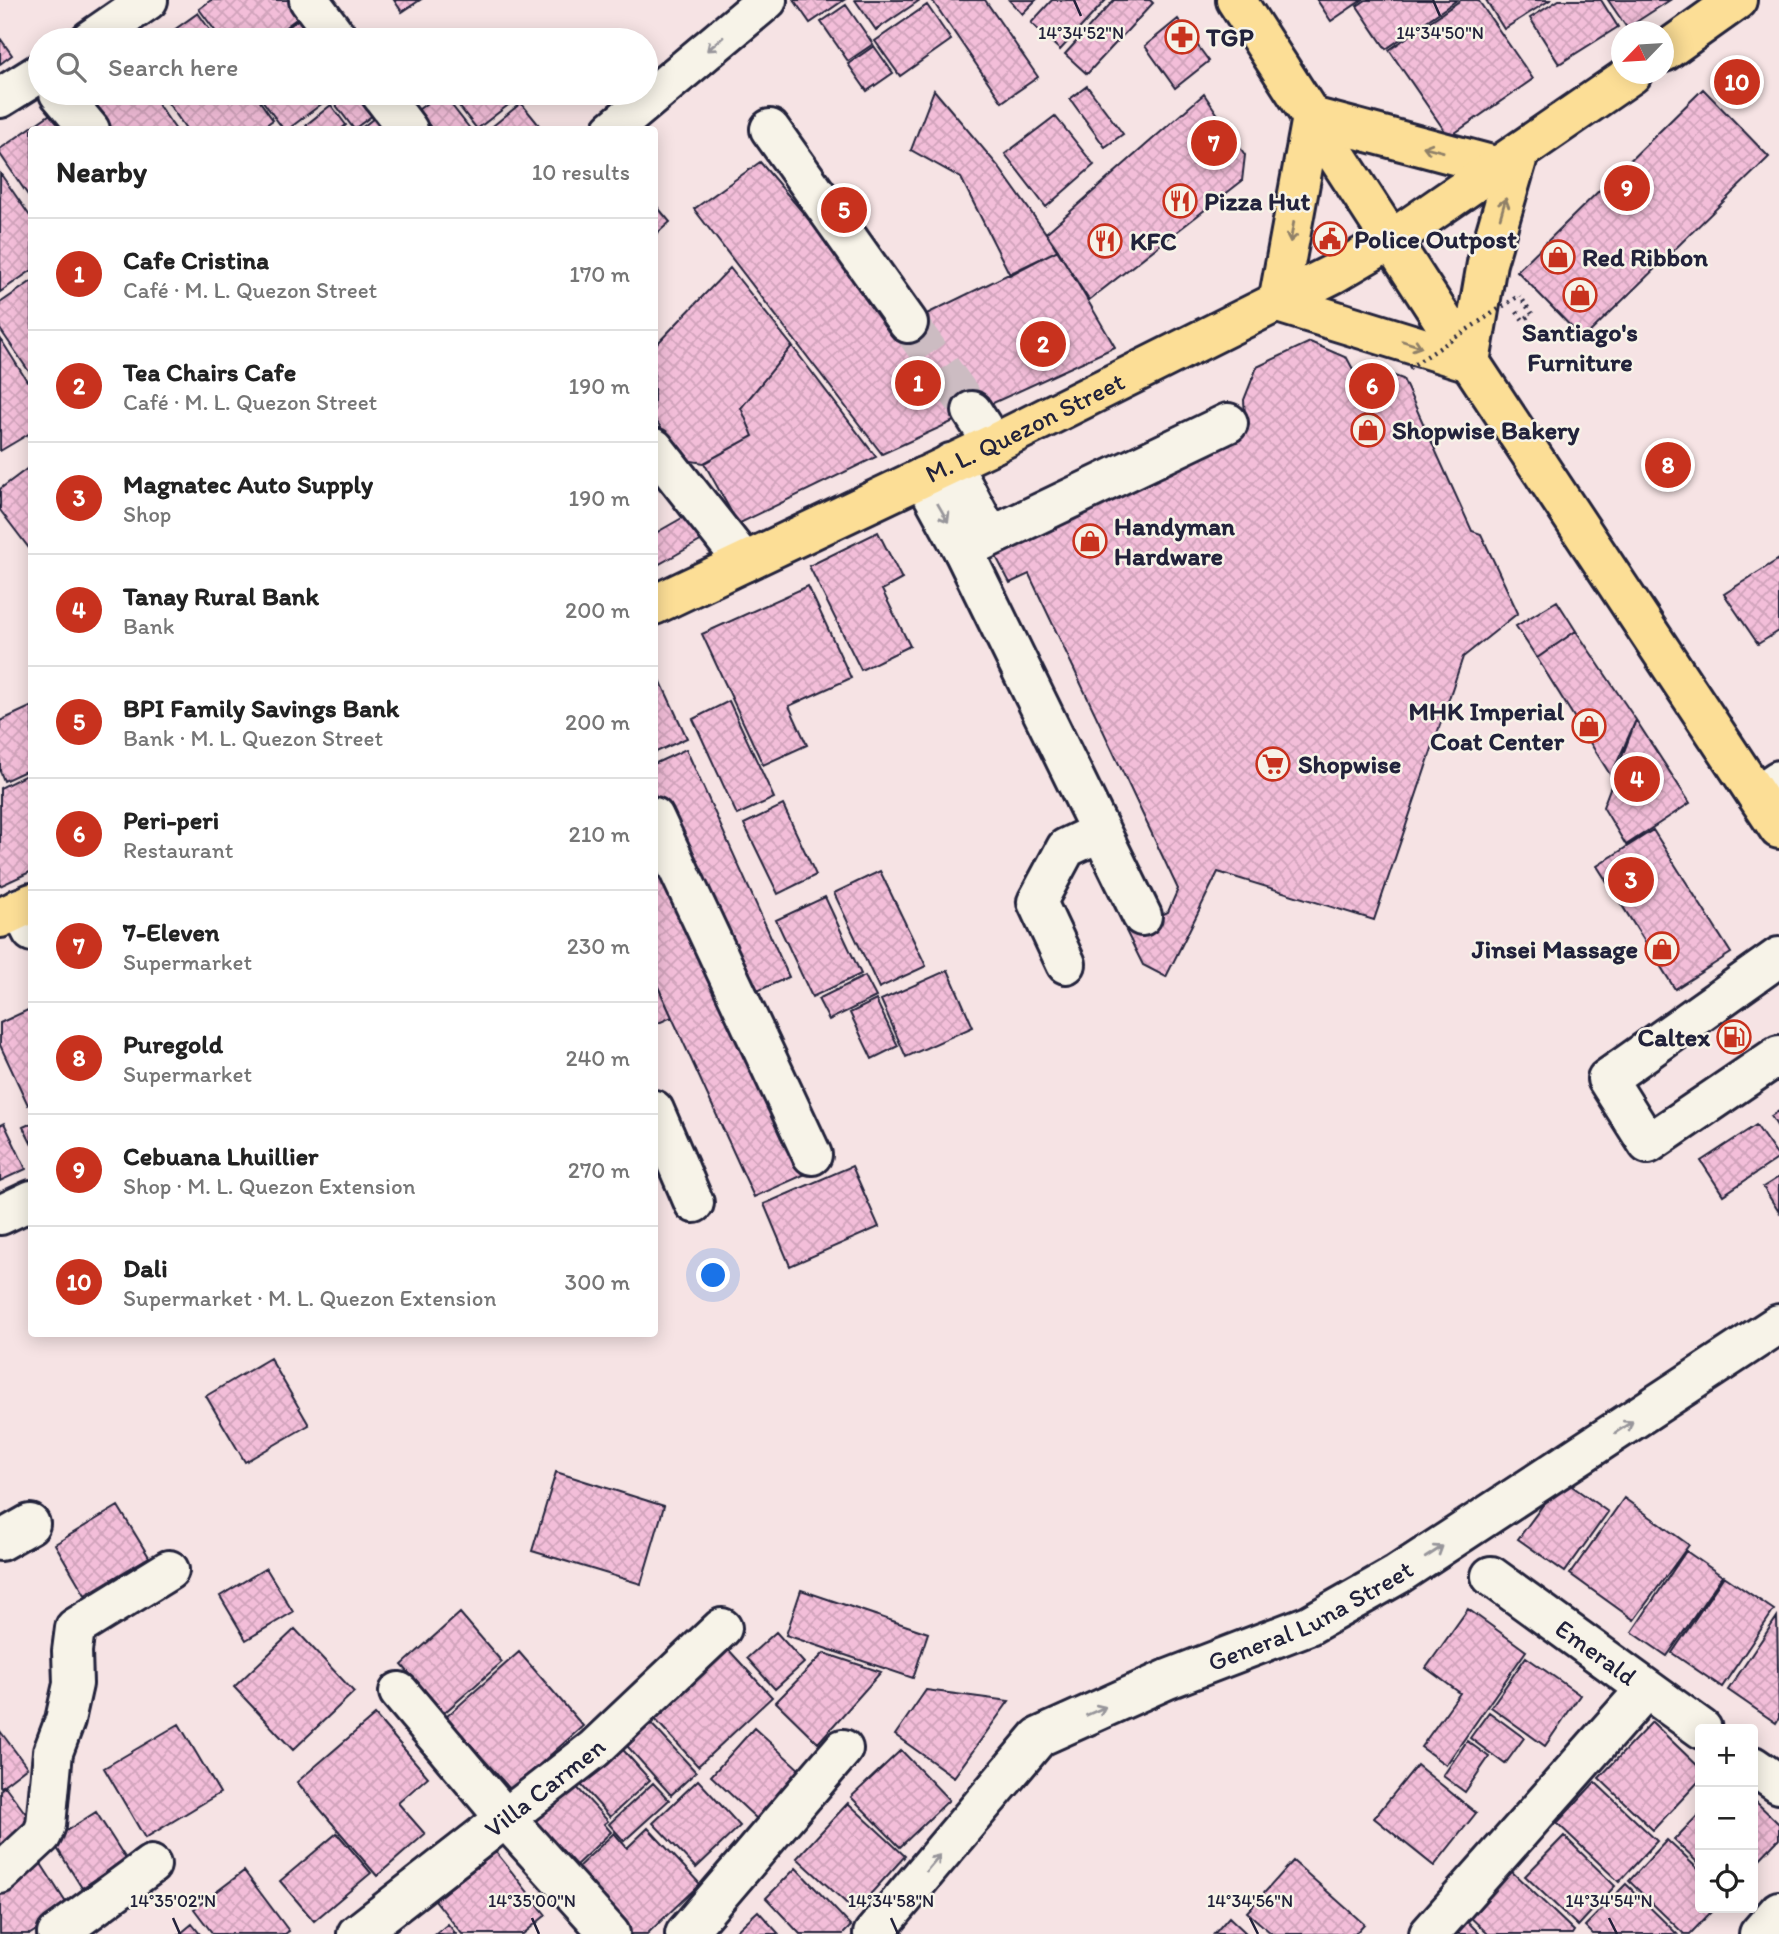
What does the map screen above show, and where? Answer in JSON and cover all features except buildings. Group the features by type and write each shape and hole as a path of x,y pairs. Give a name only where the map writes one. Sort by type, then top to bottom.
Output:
{"main road":[{"path":"1236,0 1469,362 1768,788 1779,828"},
{"path":"1674,45 1737,0"},
{"name":"M. L. Quezon Street","path":"658,603 993,444 1278,303 1391,240 1618,84"},
{"path":"1312,117 1509,160 1469,362"},
{"path":"1312,117 1278,303 1469,362"}],"street":[{"path":"102,21 148,0"},
{"path":"309,0 330,28"},
{"path":"658,91 767,0"},
{"path":"0,98 28,80"},
{"path":"69,105 87,126"},
{"path":"389,105 405,126"},
{"path":"617,126 642,105"},
{"path":"770,129 908,323"},
{"path":"972,411 993,444"},
{"path":"976,543 1228,423"},
{"path":"658,452 744,562"},
{"path":"937,470 976,543 1101,832 1142,916"},
{"path":"658,826 812,1155"},
{"path":"1066,964 1037,902 1066,848 1101,832"},
{"path":"1779,957 1607,1079 1648,1144 1779,1055"},
{"path":"658,1119 694,1203"},
{"path":"0,1215 28,1202"},
{"name":"General Luna Street","path":"873,1934 1039,1737 1168,1679 1309,1625 1397,1575 1779,1324"},
{"path":"0,1874 42,1835 46,1825 53,1752 65,1720 73,1684 72,1651 75,1628 169,1570"},
{"name":"Emerald","path":"1491,1576 1695,1724"},
{"name":"Villa Carmen","path":"357,1934 594,1749 722,1628"},
{"path":"1429,1934 1646,1689"},
{"path":"399,1692 506,1819 610,1934"},
{"path":"685,1934 843,1749"},
{"path":"1758,1769 1779,1784"},
{"path":"57,1934 150,1865"},
{"path":"1759,1934 1779,1911"}],"path":[{"path":"1409,368 1520,295 1532,314 1522,320"}],"tunnel":[{"path":"908,323 972,411"}],"place":[{"name":"TGP","path":"1182,37"},
{"name":"Dali","path":"1737,82"},
{"name":"7-Eleven","path":"1214,143"},
{"name":"Cebuana Lhuillier","path":"1627,188"},
{"name":"Pizza Hut","path":"1180,201"},
{"name":"BPI Family Savings Bank","path":"844,210"},
{"name":"Police Outpost","path":"1330,239"},
{"name":"KFC","path":"1105,241"},
{"name":"Red Ribbon","path":"1558,257"},
{"name":"Santiago's Furniture","path":"1580,295"},
{"name":"Tea Chairs Cafe","path":"1043,344"},
{"name":"Cafe Cristina","path":"918,383"},
{"name":"Peri-peri","path":"1372,386"},
{"name":"Shopwise Bakery","path":"1368,430"},
{"name":"Puregold","path":"1668,465"},
{"name":"Handyman Hardware","path":"1090,541"},
{"name":"MHK Imperial Coat Center","path":"1589,726"},
{"name":"Shopwise","path":"1273,764"},
{"name":"Tanay Rural Bank","path":"1637,779"},
{"name":"Magnatec Auto Supply","path":"1631,880"},
{"name":"Jinsei Massage","path":"1662,949"},
{"name":"Caltex","path":"1734,1037"}]}
